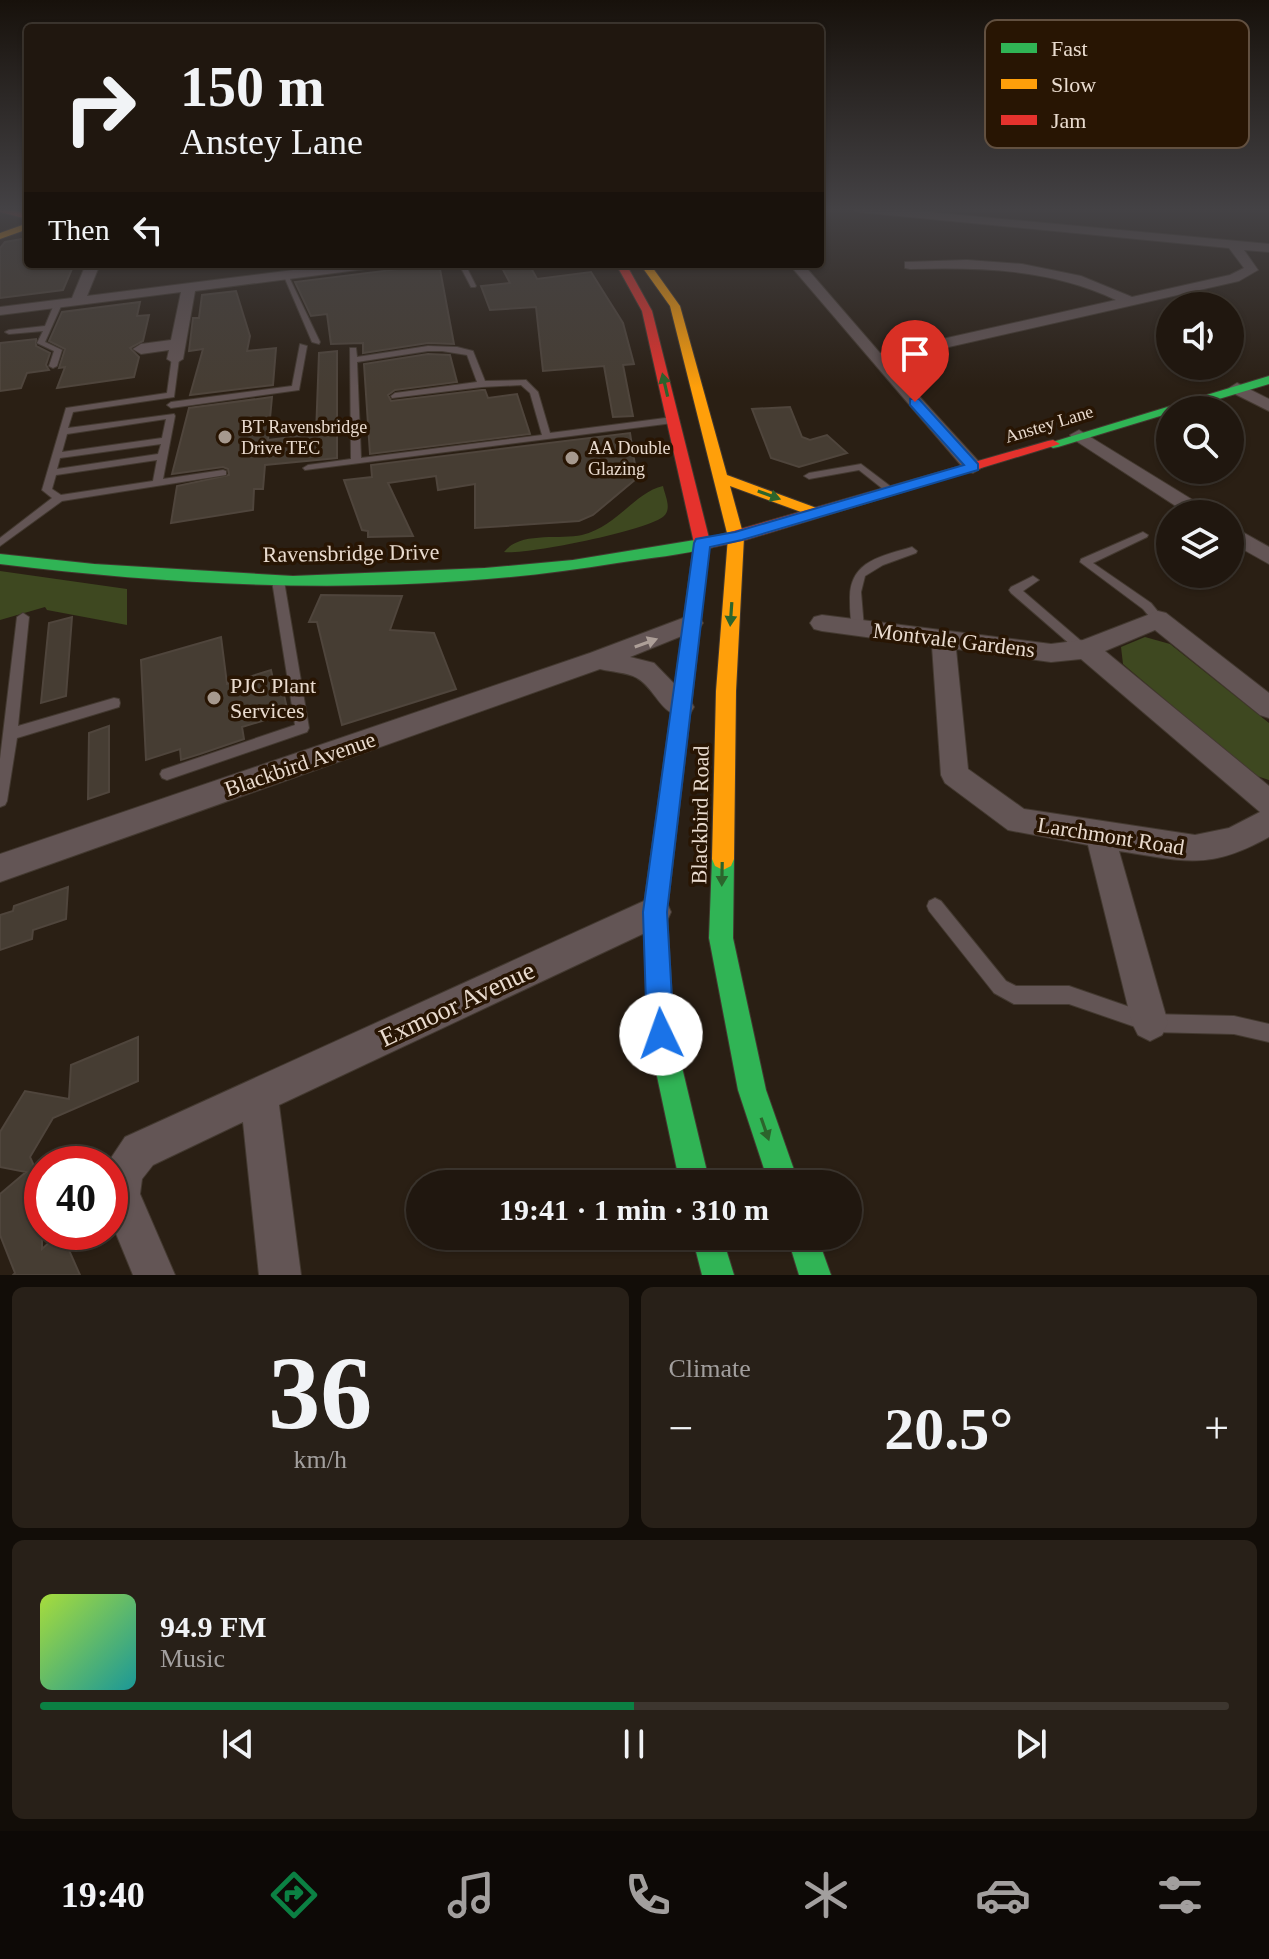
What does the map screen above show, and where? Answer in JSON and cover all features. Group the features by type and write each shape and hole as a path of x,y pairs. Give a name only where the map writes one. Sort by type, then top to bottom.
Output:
{"main road":[{"name":"Blackbird Road","path":"623,268 647,311 702,543 655,912 661,1034 692,1170"},
{"name":"Blackbird Road","path":"648,268 675,306 736,537 726,691 721,938 752,1090 779,1170"},
{"name":"Anstey Lane","path":"702,543 736,537 1269,380"},
{"path":"720,477 817,513"},
{"name":"Ravensbridge Drive","path":"0,559 94,570 278,581 485,574 604,561 702,543"},
{"path":"711,1250 718,1275"},
{"path":"807,1250 815,1275"}],"street":[{"path":"78,301 91,268"},
{"path":"0,311 337,268"},
{"path":"800,268 973,467"},
{"path":"915,268 929,280"},
{"path":"1024,268 1064,273 1098,284 1129,301"},
{"path":"876,359 1234,278 1250,268"},
{"path":"141,349 176,352 189,287"},
{"path":"1237,388 1269,406"},
{"path":"1079,435 1180,500"},
{"path":"1244,541 1269,557"},
{"path":"1158,619 1269,708"},
{"name":"Montvale Gardens","path":"822,623 1051,653 1084,649 1158,619"},
{"name":"Blackbird Avenue","path":"0,868 599,660 691,623"},
{"name":"Larchmont Road","path":"943,639 955,775 1018,821 1195,849 1234,841 1269,822"},
{"path":"1084,649 1269,803"},
{"path":"599,660 645,670 681,707"},
{"path":"1100,834 1150,1023"},
{"name":"Exmoor Avenue","path":"154,1275 120,1194 124,1171 139,1151 655,912"},
{"path":"259,1096 280,1275"}],"lane":[{"path":"464,268 473,286"},
{"path":"285,275 316,342"},
{"path":"53,366 58,350 41,343 58,304"},
{"path":"9,332 47,328"},
{"path":"59,498 47,490 69,410 296,388 303,346"},
{"path":"356,461 353,355 464,351 470,353 482,384"},
{"path":"157,483 171,416 176,352"},
{"path":"395,396 482,384 529,384 547,437"},
{"path":"63,432 171,416"},
{"path":"308,468 673,420"},
{"path":"56,456 166,440"},
{"path":"52,473 163,456"},
{"path":"809,476 861,467 891,491"},
{"path":"0,543 59,498 223,473"},
{"path":"1143,535 1080,564 1147,606 1158,619"},
{"path":"858,628 855,580 862,569 912,551"},
{"path":"1033,580 1015,590 1084,649"},
{"path":"167,774 302,728 278,581"},
{"path":"0,801 11,734 23,617"},
{"path":"11,734 114,703"},
{"path":"935,906 1000,987 1014,995 1069,995 1150,1023 1234,1025 1269,1033"}],"green space":[{"path":"663,486 668,509 664,516 654,522 537,550 504,552 520,541 595,531 653,489"},
{"path":"0,571 127,589 127,625 47,610 45,607 0,620"},
{"path":"1145,637 1170,644 1269,723 1269,780 1254,775 1123,664 1121,647"}],"building":[{"path":"0,268 72,268 63,290 0,298"},
{"path":"403,268 440,268 454,344 428,343 363,353 363,343 331,344 327,314 311,316 295,282"},
{"path":"502,268 531,268 537,279 591,272 623,323 634,364 623,365 633,416 613,417 604,366 543,371 536,307 490,310 481,286 510,283"},
{"path":"236,291 250,336 247,351 276,348 273,385 190,395 203,349 189,351 193,318 199,318 202,295"},
{"path":"140,302 137,316 149,315 143,341 130,348 139,357 134,377 57,388 65,367 59,368 65,349 49,341 62,312"},
{"path":"36,339 36,346 50,353 46,365 49,370 27,373 21,388 0,391 0,343"},
{"name":"BT Ravensbridge Drive TEC","path":"337,351 337,458 265,465 263,489 254,489 253,510 171,523 177,486 229,475 228,469 223,467 172,474 189,408 272,397 268,440 316,434 319,353"},
{"path":"428,354 450,355 457,382 395,390 388,395 391,401 482,390 488,398 517,394 530,434 370,454 364,364"},
{"path":"790,407 802,437 810,440 827,435 847,453 799,467 771,458 752,409"},
{"path":"630,433 637,478 593,515 579,521 475,528 475,484 438,490 436,476 388,483 413,536 368,537 368,531 362,530 344,480 372,477 371,465"},
{"path":"321,595 402,596 390,630 434,633 456,689 342,725 317,622 309,622"},
{"path":"72,617 66,696 41,703 49,623"},
{"name":"PJC Plant Services","path":"221,637 227,684 271,670 273,679 280,677 288,713 242,727 244,739 200,754 181,760 180,749 146,760 141,660"},
{"path":"109,726 109,792 88,799 89,733"},
{"path":"68,887 66,919 33,930 32,939 0,950 0,915 13,911 14,906"},
{"path":"138,1037 138,1081 53,1118 36,1146 24,1146 24,1172 0,1167 0,1132 25,1091 69,1099 71,1065"},
{"path":"24,1174 24,1250 69,1250 80,1275 13,1275 15,1273 0,1235 0,1194"}],"traffic: fast":[{"path":"1053,444 1269,380"},
{"path":"0,559 94,570 293,582 485,574 573,565 707,543"},
{"path":"689,647 655,912 661,1034 692,1170"},
{"path":"723,859 721,938 752,1090 779,1170"},
{"path":"711,1250 718,1275"},
{"path":"807,1250 815,1275"}],"traffic: slow":[{"path":"648,268 675,306 736,537 726,691 723,859"},
{"path":"720,477 817,513"}],"traffic: jam":[{"path":"623,268 647,311 702,543 689,647"},
{"path":"707,543 1053,444"}],"place":[{"name":"BT Ravensbridge Drive TEC","path":"225,437"},
{"name":"AA Double Glazing","path":"572,458"},
{"name":"PJC Plant Services","path":"214,698"}],"route":[{"path":"661,1034 655,912 702,543 736,537 973,467 915,402"}]}
